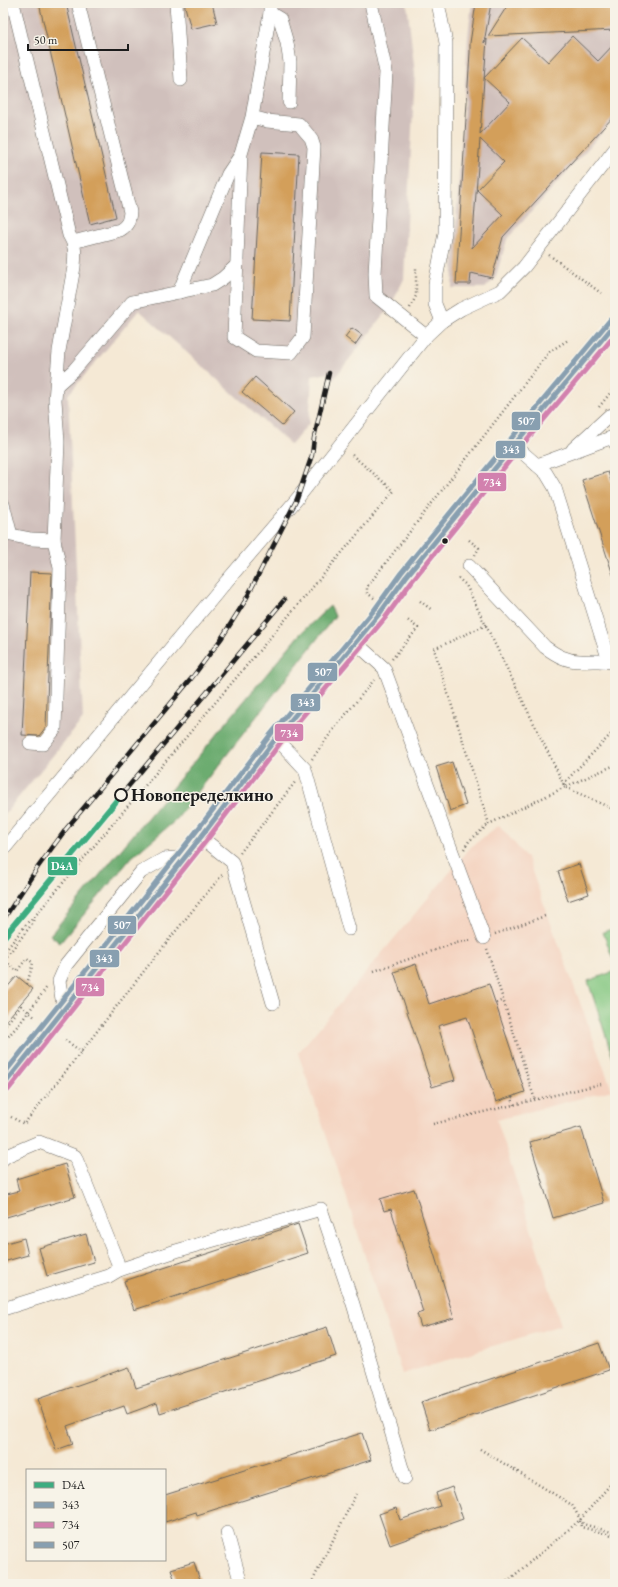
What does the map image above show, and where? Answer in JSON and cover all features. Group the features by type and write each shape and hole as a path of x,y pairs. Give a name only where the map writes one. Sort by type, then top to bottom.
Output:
{"main road":[{"path":"3,1086 186,857 276,738 380,613 406,577 514,445 615,324"},
{"path":"586,358 615,339"}],"street":[{"path":"13,3 69,235 73,242 75,253 60,351 55,400 58,442 54,540 60,568 55,729 43,744 30,743"},
{"path":"73,242 120,230 126,226 130,220 130,212 78,3"},
{"path":"176,3 181,80"},
{"path":"371,3 386,72 375,272 376,296 426,336"},
{"path":"438,3 446,43 445,233 435,284 435,304 442,321"},
{"path":"270,8 280,19 287,43 290,62 289,102"},
{"path":"252,117 267,121 299,124 306,130 314,147 303,337 291,353 256,351 234,338 241,154 252,117 270,8"},
{"path":"3,850 220,589 297,499 426,336 442,321 461,309 500,291 524,266 615,148"},
{"path":"179,292 228,174 241,154"},
{"path":"57,385 74,370 132,302 212,285 224,278 236,266"},
{"path":"569,453 609,416 615,414"},
{"path":"537,465 613,437 615,443"},
{"path":"469,566 545,647 557,656 580,662 612,662 555,488 546,473 514,445"},
{"path":"3,504 11,535 31,539 54,540"},
{"path":"355,642 384,668 454,861 484,938"},
{"path":"276,738 305,769 349,929"},
{"path":"201,837 232,862 273,1003"},
{"path":"64,1010 59,981 66,965 141,872 164,859 186,857"},
{"path":"3,1159 6,1156 39,1142 75,1156 117,1261 119,1270"},
{"path":"3,1309 109,1276 119,1270 176,1251 321,1209 353,1304 405,1478"},
{"path":"227,1533 241,1584"}],"path":[{"path":"546,253 602,293"},
{"path":"409,309 416,296 416,268"},
{"path":"374,599 366,592 367,587 549,352 568,340"},
{"path":"599,406 615,387"},
{"path":"3,954 29,921 35,916 394,491 352,455"},
{"path":"469,540 479,548 469,566"},
{"path":"458,578 466,585 564,786 615,810"},
{"path":"420,601 432,610"},
{"path":"11,1117 24,1124 82,1052 305,769 333,730 418,628 406,619"},
{"path":"486,625 434,649 489,824"},
{"path":"564,786 615,730"},
{"path":"454,861 469,841 489,824 564,786 615,765"},
{"path":"27,984 33,963 27,958 17,971 4,959 32,924 35,916"},
{"path":"374,971 456,943 484,938 546,916"},
{"path":"484,938 535,1100"},
{"path":"3,1042 48,986"},
{"path":"496,1003 503,1000"},
{"path":"3,1028 21,1006 36,1018"},
{"path":"65,1040 82,1052"},
{"path":"433,1124 601,1084"},
{"path":"514,1105 512,1098 516,1095"},
{"path":"480,1449 572,1505 583,1524 615,1535"},
{"path":"504,1584 580,1520 615,1479"},
{"path":"311,1584 356,1494"}],"shaded area":[{"path":"3,3 407,3 415,74 404,279 390,307 333,380 329,373 312,376 309,423 291,445 139,310 68,395 83,719 3,816"},
{"path":"472,3 615,3 615,118 507,239 495,279 485,288 452,288 468,37"},
{"path":"499,825 527,858 612,1090 497,1120 561,1325 402,1374 337,1167 298,1053 471,847"}],"green space":[{"path":"330,606 335,616 176,820 132,857 60,943 50,935 299,635"},
{"path":"615,928 615,961 614,962 603,932"},
{"path":"615,971 615,1064 588,981"}],"building":[{"path":"39,3 66,3 116,217 90,224"},
{"path":"184,3 212,3 217,23 191,29"},
{"path":"476,3 491,3 484,43 487,39 484,78 522,38 548,62 572,36 598,61 615,43 615,115 503,237 492,278 471,273 470,284 456,284 470,52","holes":["484,78 510,102 480,134","480,139 504,162 477,190 503,215 472,248"]},
{"path":"509,3 615,3 615,30 488,36"},
{"path":"262,152 299,154 290,321 252,319"},
{"path":"352,328 362,335 355,345 345,337"},
{"path":"255,377 294,412 282,426 242,392"},
{"path":"608,472 615,493 615,575 613,575 582,480"},
{"path":"30,572 52,573 46,727 39,736 22,735"},
{"path":"452,762 466,805 450,811 436,767"},
{"path":"579,864 589,894 568,901 558,871"},
{"path":"416,964 429,1004 489,984 525,1092 496,1102 467,1017 438,1026 455,1080 432,1087 394,972"},
{"path":"17,976 33,989 3,1024 3,992"},
{"path":"581,1127 604,1203 553,1218 530,1142"},
{"path":"65,1164 75,1197 3,1218 3,1195 19,1191 16,1179"},
{"path":"414,1189 454,1318 421,1327 417,1314 423,1312 391,1209 384,1211 380,1199"},
{"path":"298,1224 308,1253 134,1310 124,1281"},
{"path":"86,1234 94,1262 47,1276 39,1248"},
{"path":"24,1238 28,1255 3,1262 3,1244"},
{"path":"327,1327 336,1356 160,1413 157,1403 127,1414 124,1406 67,1426 73,1444 56,1450 38,1399 129,1367 136,1388"},
{"path":"599,1343 609,1370 430,1430 421,1402"},
{"path":"362,1433 371,1460 197,1515 196,1512 166,1522 166,1495"},
{"path":"452,1487 463,1519 390,1545 379,1514 396,1508 400,1520 440,1506 436,1493"},
{"path":"194,1562 201,1584 176,1584 171,1569"}],"railway":[{"path":"3,920 38,867 66,829 191,679 221,639 245,601 297,499 312,455 314,438 329,373"},
{"path":"122,794 284,600"}],"transit line":[{"name":"507","path":"3,1075 195,833 271,734 375,609 401,573 509,441 610,320"},
{"name":"343","path":"3,1086 201,837 276,738 380,613 406,577 514,445 615,324"},
{"name":"734","path":"8,1090 206,841 281,742 385,618 412,581 519,449 615,335"},
{"name":"D4А","path":"3,938 122,794"}],"place":[{"name":"Новопеределкино","path":"121,795"}]}
